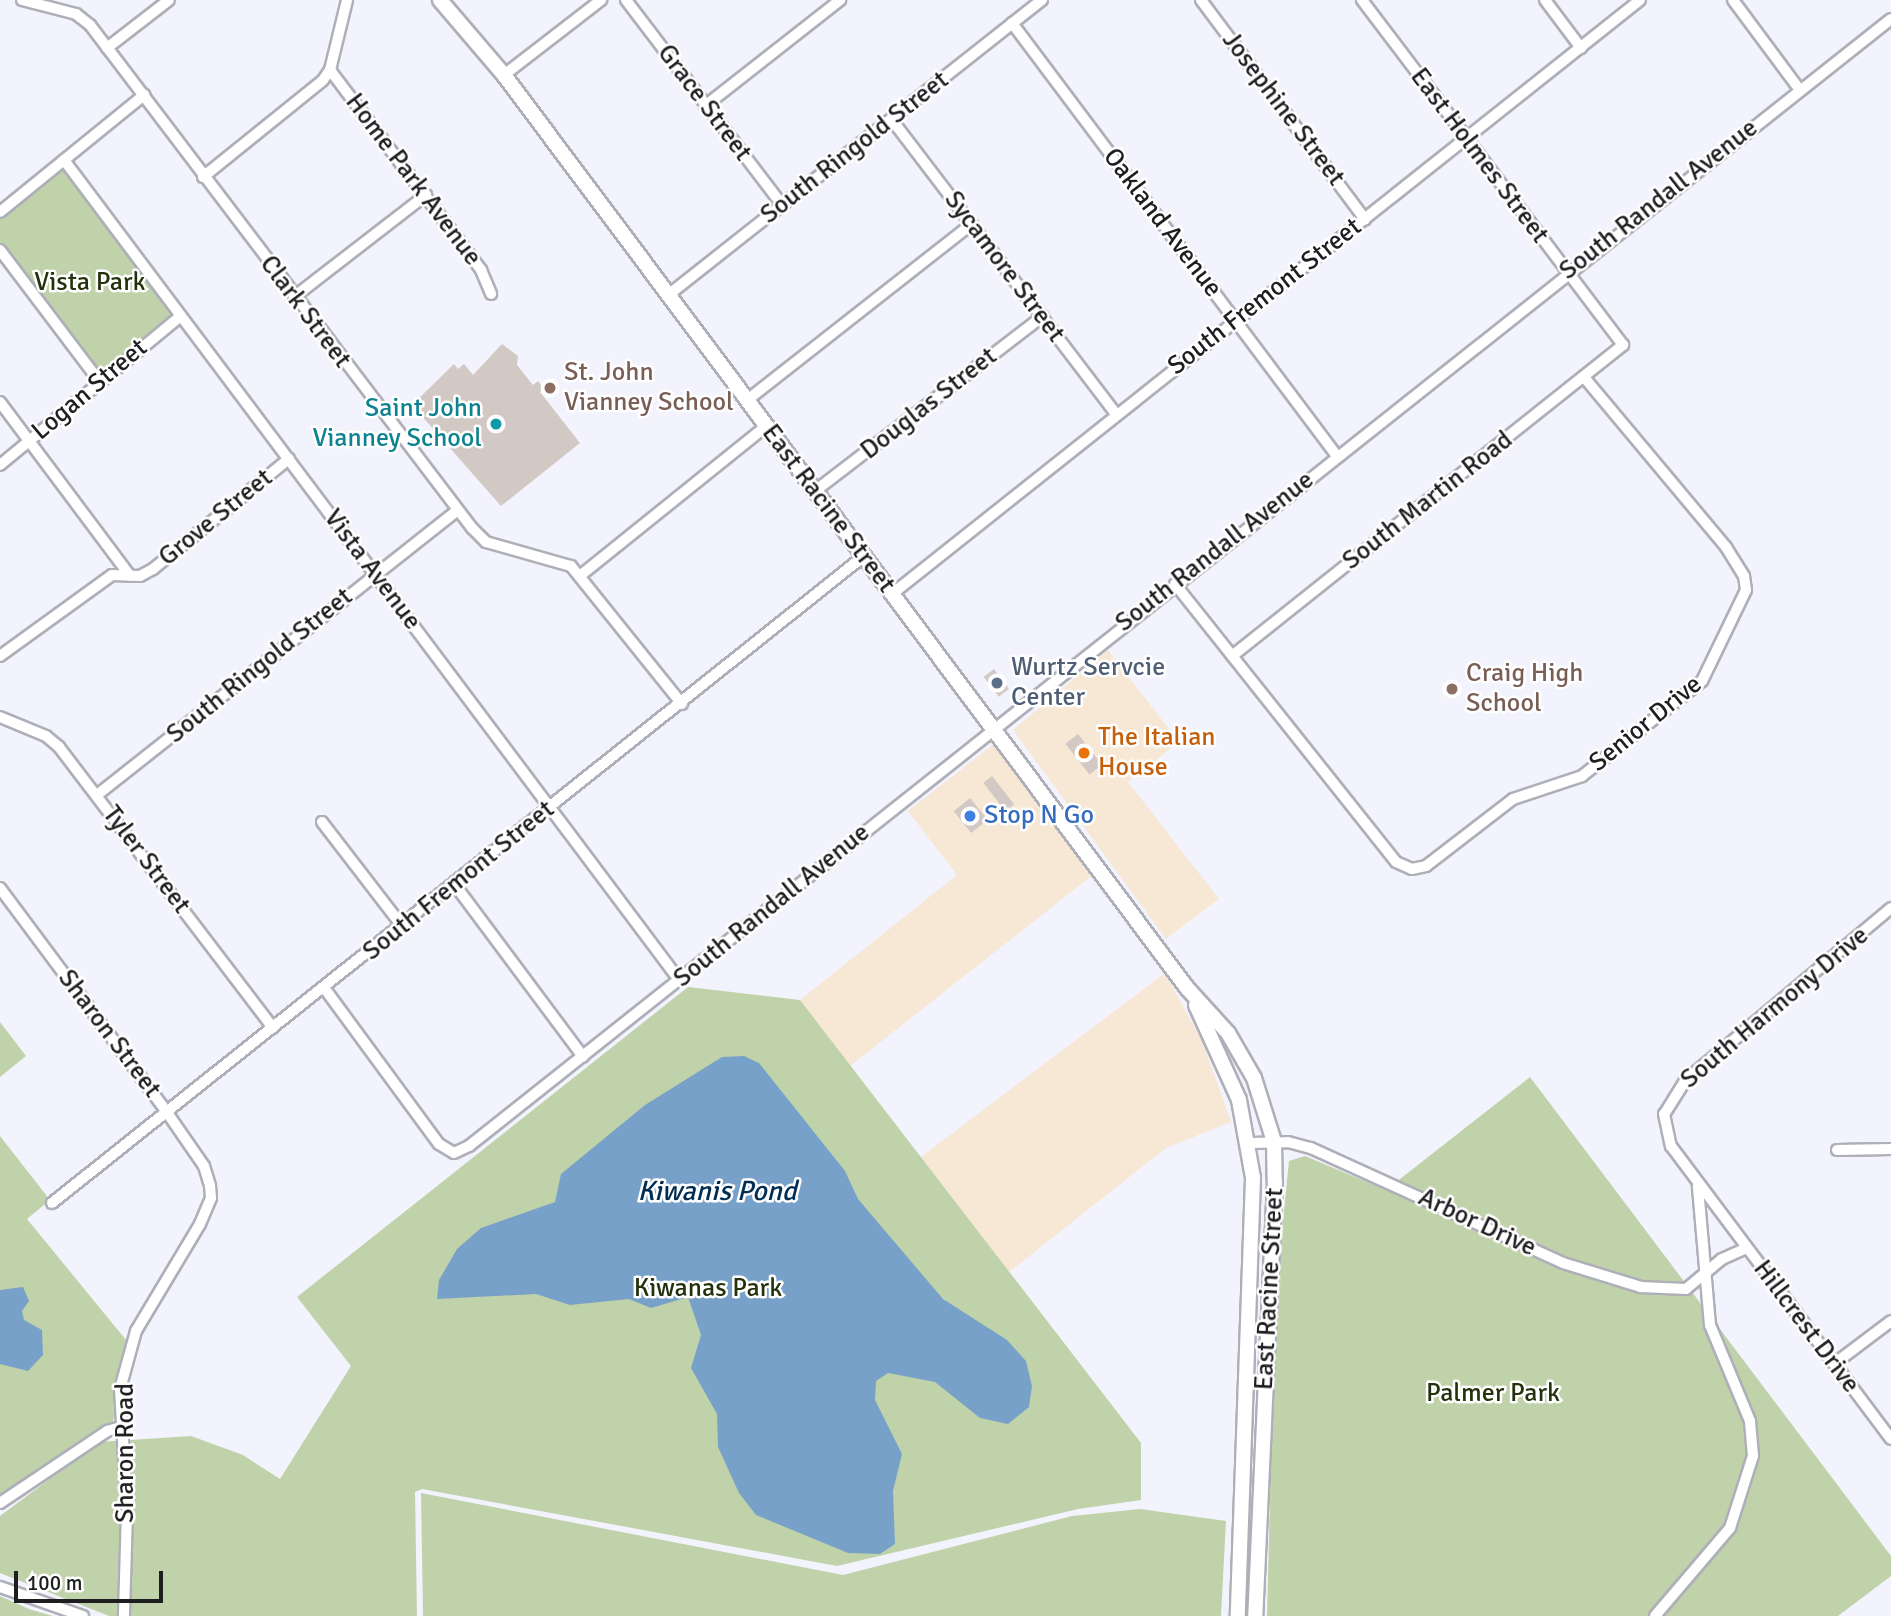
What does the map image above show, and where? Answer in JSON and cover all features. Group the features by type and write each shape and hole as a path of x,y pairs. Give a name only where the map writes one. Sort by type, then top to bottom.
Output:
{"main road":[{"name":"East Racine Street","path":"440,0 504,75 1187,988 1241,1054 1274,1142 1255,1616"},
{"name":"East Racine Street","path":"1187,988 1239,1100 1249,1143 1253,1207 1237,1616"}],"street":[{"name":"Clark Street","path":"22,0 76,14 107,48 456,511 486,542 553,558 581,575 682,704"},
{"path":"107,48 169,0"},
{"path":"202,177 330,70 347,0"},
{"path":"504,75 601,0"},
{"name":"Grace Street","path":"626,0 782,205"},
{"path":"705,106 840,0"},
{"name":"South Ringold Street","path":"667,296 1042,0"},
{"name":"Josephine Street","path":"1201,0 1365,219"},
{"name":"East Holmes Street","path":"1362,0 1623,345"},
{"path":"1545,0 1581,48"},
{"name":"South Fremont Street","path":"892,594 1640,0"},
{"path":"1733,0 1799,89"},
{"name":"South Randall Avenue","path":"325,989 439,1144 460,1152 680,981 993,728 1891,19"},
{"name":"Oakland Avenue","path":"1012,23 1337,456"},
{"name":"Home Park Avenue","path":"330,70 481,270 491,294"},
{"path":"0,212 144,95"},
{"name":"Sycamore Street","path":"892,120 1116,414"},
{"name":"Vista Avenue","path":"64,160 680,981"},
{"path":"294,297 426,195"},
{"path":"746,401 972,224"},
{"path":"0,250 99,381"},
{"name":"Logan Street","path":"0,465 181,316"},
{"name":"Douglas Street","path":"815,491 1043,316"},
{"name":"South Martin Road","path":"1232,656 1623,345"},
{"name":"Senior Drive","path":"1175,584 1403,866 1434,862 1513,799 1539,786 1572,781 1598,764 1709,673 1746,582 1726,547 1584,377"},
{"path":"0,402 130,576"},
{"path":"581,575 766,426"},
{"name":"Grove Street","path":"0,656 112,575 130,576 153,569 289,459"},
{"name":"South Ringold Street","path":"97,795 456,511"},
{"name":"South Fremont Street","path":"52,1203 325,989 864,556"},
{"name":"Tyler Street","path":"0,717 46,736 97,795 273,1028"},
{"path":"322,822 402,926"},
{"path":"455,885 583,1057"},
{"name":"Sharon Street","path":"0,888 166,1111 204,1166 210,1186"},
{"name":"South Harmony Drive","path":"1746,1248 1698,1185 1664,1132 1671,1097 1891,908"},
{"name":"Arbor Drive","path":"1249,1143 1274,1142 1311,1148 1597,1274 1668,1290 1686,1289 1705,1276"},
{"path":"1837,1150 1891,1149"},
{"name":"South Harmony Drive","path":"1655,1616 1730,1528 1753,1456 1750,1421 1710,1325 1698,1185"},
{"name":"Sharon Road","path":"124,1616 124,1426 120,1388 136,1331 200,1224 211,1198 210,1186"},
{"path":"1705,1276 1721,1259 1746,1248"},
{"name":"Hillcrest Drive","path":"1746,1248 1891,1439"},
{"path":"1834,1364 1891,1321"},
{"path":"0,1503 107,1431 124,1426"},
{"path":"0,1587 83,1616"}],"shaded area":[{"path":"1108,650 1179,742 1128,782 1219,899 1166,939 1013,730"},
{"path":"994,744 1094,874 850,1066 800,1000 957,875 908,811"},
{"path":"1165,973 1203,1043 1231,1122 1166,1148 1009,1272 921,1157"}],"green space":[{"name":"Vista Park","path":"64,160 181,316 99,381 0,250 0,212"},
{"name":"Kiwanas Park","path":"688,987 800,1000 1141,1443 1141,1500 1078,1509 837,1566 422,1489 415,1492 417,1616 109,1616 0,1573 0,1516 99,1442 191,1436 243,1455 280,1479 351,1366 297,1297"},
{"path":"0,1022 26,1056 0,1077"},
{"name":"Palmer Park","path":"1530,1077 1891,1556 1891,1576 1838,1616 1267,1616 1275,1300 1289,1161 1305,1156 1386,1190"},
{"path":"0,1136 50,1200 27,1219 126,1340 113,1423 0,1497"},
{"path":"421,1493 843,1575 1072,1516 1140,1509 1226,1521 1221,1616 423,1616"},
{"path":"0,1596 29,1609 53,1616 0,1616"}],"water":[{"name":"Kiwanis Pond","path":"744,1056 759,1063 845,1171 858,1199 943,1299 1007,1340 1026,1361 1032,1386 1029,1407 1008,1424 980,1418 935,1382 888,1373 876,1381 875,1400 902,1454 893,1491 895,1544 880,1554 848,1553 756,1515 739,1493 718,1447 717,1414 691,1368 701,1335 688,1297 651,1308 629,1299 570,1305 536,1294 437,1299 439,1280 457,1249 481,1228 555,1202 561,1174 645,1105 722,1057"},
{"path":"23,1287 29,1301 22,1311 24,1320 42,1330 43,1355 28,1371 0,1364 0,1290"}],"building":[{"name":"Saint John Vianney School","path":"502,344 518,356 517,365 533,385 538,381 544,388 540,392 580,443 501,506 412,405 454,364 458,369 464,364 473,375"},
{"name":"Wurtz Servcie Center","path":"994,669 1009,689 999,697 984,677"},
{"name":"The Italian House","path":"1078,734 1102,765 1089,775 1065,744"},
{"path":"992,776 1014,804 1005,811 983,783"},
{"name":"Stop N Go","path":"970,798 988,820 971,833 954,811"}],"place":[{"name":"St. John Vianney School","path":"550,388"},
{"name":"Saint John Vianney School","path":"496,424"},
{"name":"Wurtz Servcie Center","path":"997,683"},
{"name":"Craig High School","path":"1452,689"},
{"name":"The Italian House","path":"1084,753"},
{"name":"Stop N Go","path":"970,816"}]}
